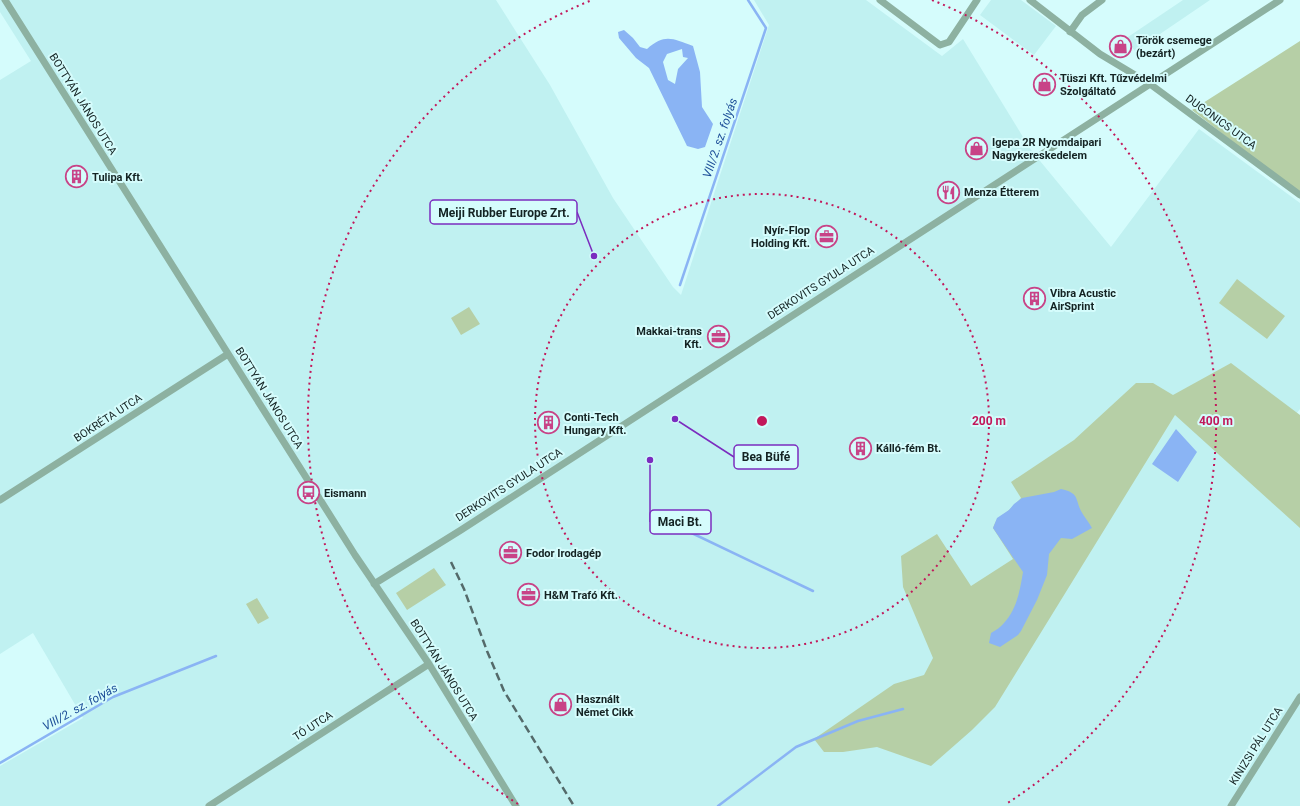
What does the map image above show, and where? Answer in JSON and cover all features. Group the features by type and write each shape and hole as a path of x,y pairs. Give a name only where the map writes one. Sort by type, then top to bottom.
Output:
{"street":[{"name":"BOTTYÁN JÁNOS UTCA","path":"4,0 374,584 429,664 516,806"},
{"path":"880,0 940,45 949,42 977,0"},
{"name":"DUGONICS UTCA","path":"1030,0 1100,54 1150,84 1300,195"},
{"path":"1070,32 1082,15 1102,0"},
{"name":"DERKOVITS GYULA UTCA","path":"374,584 461,530 1150,84 1272,2 1280,0"},
{"name":"BOKRÉTA UTCA","path":"0,500 228,354"},
{"name":"TÓ UTCA","path":"209,806 429,664"},
{"name":"KINIZSI PÁL UTCA","path":"1231,806 1300,697"}],"shaded area":[{"path":"0,0 496,0 550,85 613,198 673,287 681,295 769,25 754,0 866,0 942,56 963,39 1031,150 1111,247 1199,129 1300,203 1300,409 1296,414 1300,417 1300,806 0,806 0,766 83,718 33,633 0,654 0,80 31,61 0,12"},
{"path":"991,0 1021,0 1056,26 1034,55 980,15"},
{"path":"1183,0 1210,0 1135,51 1125,39"}],"green space":[{"path":"1300,41 1300,194 1192,110"},
{"path":"1237,279 1285,316 1267,339 1219,303"},
{"path":"469,307 480,324 461,335 451,318"},
{"path":"1231,363 1300,415 1300,528 1175,415 995,707 972,730 931,766 877,747 843,752 824,752 814,739 894,684 924,675 933,658 903,587 901,556 937,534 971,586 1013,559 993,528 998,518 1007,512 1021,498 1011,482 1074,440 1136,383 1153,383 1173,395"},
{"path":"434,568 446,585 407,610 396,593"},
{"path":"257,598 269,618 258,624 246,604"}],"water":[{"path":"624,30 640,47 647,49 653,44 664,39 674,40 693,46 700,72 702,107 713,124 705,147 698,149 687,146 649,68 636,58 619,38 618,32","holes":["682,49 683,57 688,58 678,69 675,84 668,80 663,62 667,54"]},
{"path":"1176,429 1197,452 1178,482 1152,464"},
{"path":"1061,489 1074,494 1081,511 1092,528 1072,539 1061,538 1049,554 1047,575 1037,600 1021,631 1018,635 1000,647 989,643 991,633 1003,624 1012,612 1019,592 1023,572 993,528 997,518 1009,510 1022,498 1054,492"}],"waterway":[{"name":"VIII/2. sz. folyás","path":"680,285 766,28 748,0"},
{"path":"677,526 813,591"},
{"name":"VIII/2. sz. folyás","path":"0,763 113,697 216,656"},
{"path":"718,806 796,747 858,721 903,709"}],"railway":[{"path":"451,562 464,589 487,651 504,691 574,806"}],"place":[{"name":"Török csemege (bezárt)","path":"1120,46"},
{"name":"Tüszi Kft. Tűzvédelmi Szolgáltató","path":"1045,84"},
{"name":"Igepa 2R Nyomdaipari Nagykereskedelem","path":"977,148"},
{"name":"Tulipa Kft.","path":"77,177"},
{"name":"Menza Étterem","path":"948,192"},
{"name":"Nyír-Flop Holding Kft.","path":"826,236"},
{"name":"Meiji Rubber Europe Zrt.","path":"594,256"},
{"name":"Vibra Acustic AirSprint","path":"1034,299"},
{"name":"Makkai-trans Kft.","path":"718,337"},
{"name":"Bea Büfé","path":"675,419"},
{"name":"Conti-Tech Hungary Kft.","path":"549,423"},
{"name":"Kálló-fém Bt.","path":"861,448"},
{"name":"Maci Bt.","path":"650,460"},
{"name":"Eismann","path":"309,493"},
{"name":"Fodor Irodagép","path":"510,553"},
{"name":"H&M Trafó Kft.","path":"528,595"},
{"name":"Használt Német Cikk","path":"560,705"}]}
